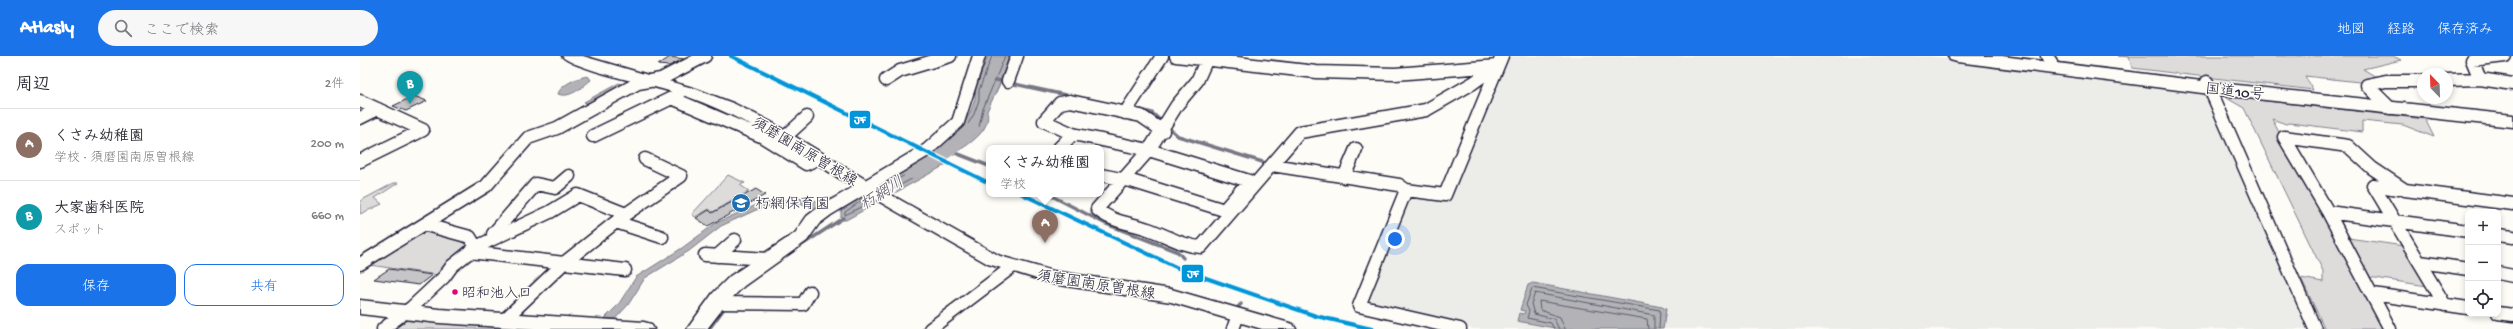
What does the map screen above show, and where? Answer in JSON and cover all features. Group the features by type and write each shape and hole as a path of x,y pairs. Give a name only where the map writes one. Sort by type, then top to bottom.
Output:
{"highway":[{"name":"国道10号","path":"1957,56 2388,105 2513,121"},
{"name":"国道10号","path":"2002,56 2049,59 2208,85"},
{"name":"国道10号","path":"2388,105 2513,115"}],"main road":[{"name":"須磨園南原曽根線","path":"569,56 688,90 732,108 785,137 866,187 994,260 1012,267 1058,280 1154,292 1238,319 1286,329"},
{"path":"697,329 724,303 737,281 801,236 813,220 830,208 866,187"},
{"path":"360,307 402,313 644,329"}],"street":[{"path":"360,264 426,225 486,186 528,138 558,128 638,84 650,80 661,79 705,56"},
{"path":"886,80 900,71 950,56"},
{"path":"866,187 927,150 958,122 980,56"},
{"path":"1008,81 1017,56"},
{"path":"1127,110 1162,56"},
{"path":"1176,56 1206,61 1316,72 1395,74 1500,61"},
{"path":"2480,79 2472,60 2505,56"},
{"path":"1201,248 1183,245 1146,228 1115,220 1098,211 1099,205 1149,150 1196,81 1206,61"},
{"path":"1201,248 1300,132 1426,110 1473,83 1500,61"},
{"path":"1272,165 1399,185 1406,190 1445,195 1500,61"},
{"path":"2453,80 2480,79 2513,84"},
{"path":"2388,105 2367,85 2386,82 2417,81"},
{"path":"2208,85 2315,329"},
{"path":"593,136 688,90"},
{"path":"672,98 761,136 806,164 819,158"},
{"path":"360,101 422,130 360,161"},
{"path":"1165,127 1127,110 1070,101 1060,103 1044,121 1073,134 1149,150 1249,181 1224,210 1202,240 1201,248"},
{"path":"360,118 378,109"},
{"path":"785,137 807,117"},
{"path":"1062,145 1073,134"},
{"path":"2390,329 2373,294 2328,212 2284,137 2348,146 2372,168 2405,190"},
{"path":"1344,177 1356,148"},
{"path":"504,320 564,263 626,214 681,176 651,162 668,158"},
{"path":"383,329 402,313 412,307 444,277 452,266 503,224 517,203 535,183 554,188 569,176"},
{"path":"1104,176 1224,210"},
{"path":"2445,305 2396,221 2373,185 2513,204"},
{"path":"1406,190 1359,306 1460,329"},
{"path":"473,250 550,212 578,196 626,214"},
{"path":"2328,212 2465,231"},
{"path":"616,222 662,237"},
{"path":"426,225 470,236 473,250"},
{"path":"2501,235 2513,237"},
{"path":"735,240 711,255 768,259"},
{"path":"473,250 624,270"},
{"path":"2420,262 2465,269"},
{"path":"930,329 1012,267"},
{"path":"2501,274 2513,276"},
{"path":"724,303 803,304 810,292"},
{"path":"2373,294 2465,308"},
{"path":"2501,313 2513,315"}],"shaded area":[{"path":"1502,56 1930,56 2214,95 2315,329 1474,329 1359,306 1406,190 1445,195"},
{"path":"2118,56 2393,56 2401,60 2363,69 2383,81 2368,83 2305,76 2313,90 2132,68 2129,57"},
{"path":"2223,96 2425,119 2434,137 2403,125 2362,121 2362,132 2290,123 2286,124 2272,119 2383,329 2325,329 2301,278 2323,282 2323,271 2244,108"},
{"path":"728,175 745,183 740,185 749,191 713,212 709,209 695,217 692,214"},
{"path":"394,183 398,183 375,198 382,204 360,214 360,201"},
{"path":"422,230 459,240 466,245 438,275 363,264"},
{"path":"2348,238 2404,246 2427,286 2369,277"},
{"path":"399,320 526,329 389,329"}],"water":[{"path":"988,56 1009,56 999,86 987,111 988,118 986,124 974,140 958,151 944,145 959,131 970,113 975,99 975,89"},
{"path":"588,76 591,80 576,92 567,95 558,94 559,91 566,85 575,80"},
{"path":"619,83 628,86 592,105 584,102"},
{"path":"932,156 947,164 846,220 841,220 841,210 889,178"},
{"path":"807,198 823,203 815,209 802,204 774,205 756,210 721,226 689,251 645,278 628,305 615,319 605,318 618,305 636,277 682,248 716,223 763,202"},
{"path":"1533,283 1662,307 1666,309 1663,329 1560,329 1517,321 1519,313 1524,314 1525,311 1520,310 1528,285"}],"pier":[{"path":"883,179 899,190 873,206 857,196"}],"building":[{"path":"670,57 684,59 669,66 658,65"},
{"path":"414,96 427,101 406,111 393,106"},
{"name":"朽網保育園","path":"756,189 765,195 708,226 696,218 709,210 712,213"},
{"path":"389,269 432,275 419,285 374,279"}],"waterway":[{"path":"996,80 1070,96"},
{"path":"1141,110 1152,113 1178,136 1269,164"},
{"name":"朽網川","path":"912,173 951,148 971,129"},
{"path":"948,150 986,165"},
{"path":"1054,197 1104,223 1178,252 1183,258"},
{"path":"788,254 843,218"},
{"path":"1238,307 1241,304"},
{"path":"709,329 726,306"}],"transit line":[{"name":"JF","path":"731,56 986,182"},
{"name":"JF","path":"1028,197 1180,269 1316,316 1372,329"}],"place":[{"name":"大家歯科医院","path":"410,104"},
{"name":"朽網保育園","path":"741,203"},
{"name":"くさみ幼稚園","path":"1045,243"},
{"name":"昭和池入口","path":"455,292"}]}
